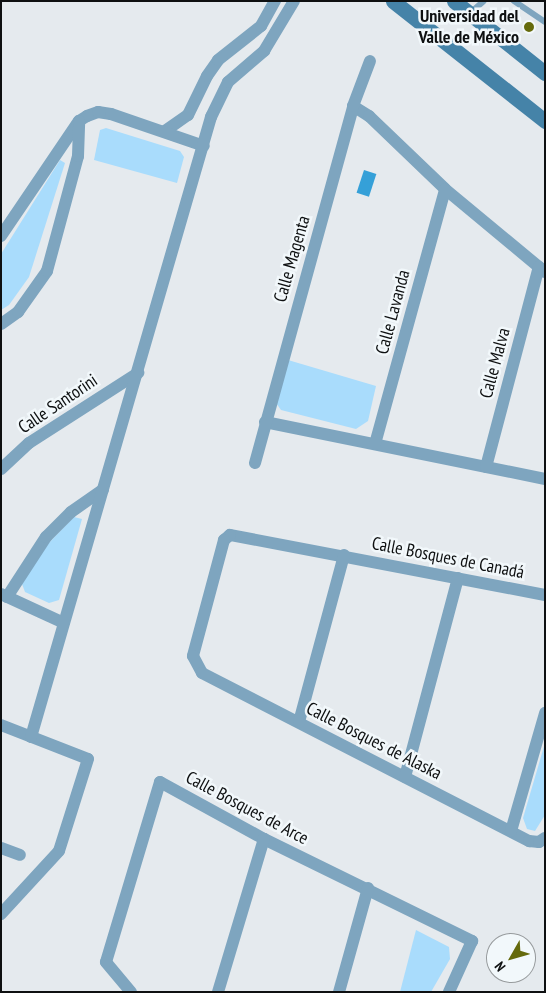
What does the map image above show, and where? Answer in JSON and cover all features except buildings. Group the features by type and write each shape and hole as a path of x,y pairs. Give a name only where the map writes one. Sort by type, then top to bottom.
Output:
{"main road":[{"path":"393,1 545,121"},
{"path":"454,1 545,73"}],"street":[{"path":"165,131 188,115 207,76 218,60 256,30 275,1"},
{"path":"31,737 211,117 228,82 264,51 294,1"},
{"name":"Calle Magenta","path":"255,463 354,106 370,61"},
{"path":"354,106 445,189 542,270"},
{"path":"1,236 79,121 98,112 165,131 204,146"},
{"path":"1,324 24,305 48,271 78,156 79,121"},
{"name":"Calle Lavanda","path":"375,444 445,189"},
{"name":"Calle Malva","path":"486,467 542,270"},
{"name":"Calle Santorini","path":"1,469 30,442 138,373"},
{"path":"265,422 545,479"},
{"path":"64,623 4,595 46,536 71,512 103,490"},
{"name":"Calle Bosques de Canadá","path":"196,665 194,656 224,540 230,535 344,555 545,595"},
{"name":"Calle Bosques de Canadá","path":"299,722 344,555"},
{"path":"405,777 458,578"},
{"name":"Calle Bosques de Alaska","path":"196,665 202,673 511,831 542,840"},
{"path":"511,831 545,713"},
{"path":"1,725 88,759 71,822 59,851 1,914"},
{"name":"Calle Bosques de Arce","path":"131,992 106,962 160,782 264,839 368,888 472,941 449,992"},
{"path":"218,992 264,839"},
{"path":"1,848 20,855"},
{"path":"339,992 368,888"}],"lane":[{"path":"469,14 484,1"},
{"path":"514,1 545,22"}],"shaded area":[{"path":"106,128 180,151 184,157 177,183 94,160 100,130"},
{"path":"60,160 65,163 29,277 9,305 1,310 1,254"},
{"path":"288,360 376,386 368,421 356,429 281,410 276,403"},
{"path":"74,517 82,519 59,600 49,603 25,592 22,584 42,550"},
{"path":"545,743 545,815 535,831 527,829 523,818"},
{"path":"416,930 449,947 450,959 431,992 400,992"}],"water":[{"path":"364,170 376,174 369,197 357,193"}],"place":[{"name":"Universidad del Valle de México","path":"529,27"}]}
